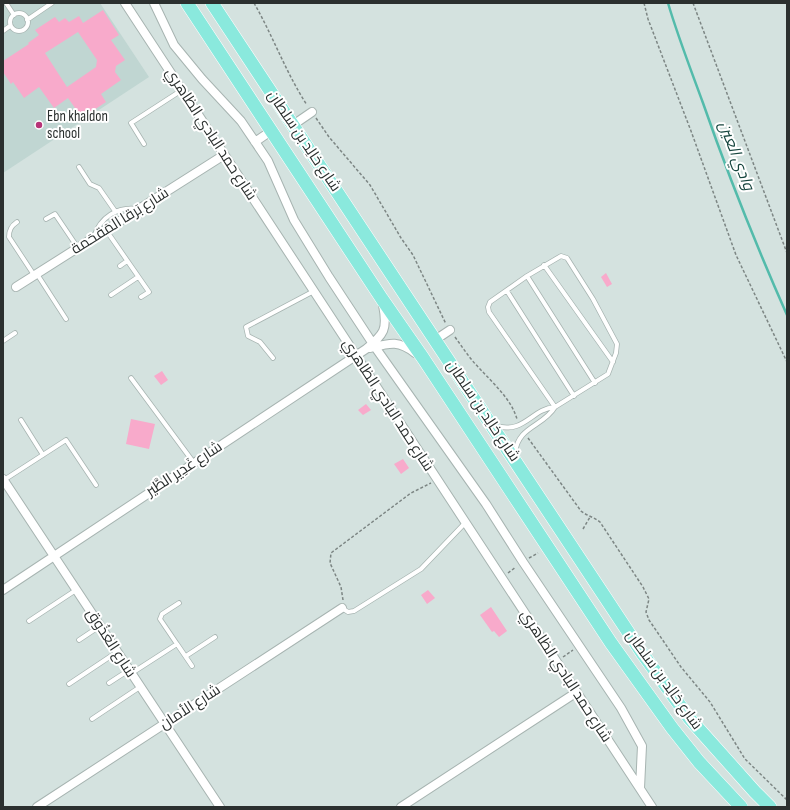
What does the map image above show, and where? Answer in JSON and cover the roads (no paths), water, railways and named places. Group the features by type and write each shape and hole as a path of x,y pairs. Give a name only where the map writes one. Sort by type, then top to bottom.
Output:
{"main road":[{"name":"شارع خالِد بن سلطان","path":"187,3 611,644 672,728 699,762 741,807"},
{"name":"شارع خالِد بن سلطان","path":"212,3 642,653 689,718 770,807"}],"street":[{"name":"شارع حمد البادي الظاهري","path":"125,3 652,807"},
{"path":"154,3 174,45 202,79 241,121 268,161 294,220 329,277 374,345 486,504 620,708 642,746 640,788"},
{"path":"293,125 312,112"},
{"path":"255,142 271,131"},
{"name":"شارع بَرقا المَقحَمة","path":"16,287 224,155"},
{"name":"شارع غَدِير الطَّير","path":"374,345 384,331 386,324 382,299"},
{"path":"436,340 450,330"},
{"name":"شارع غَدِير الطَّير","path":"3,590 366,349 374,345 398,343 406,346 423,358"},
{"name":"شارع العُذُوق","path":"4,483 220,807"},
{"name":"شارع الأمان","path":"37,807 342,608"},
{"path":"401,807 577,692"}],"lane":[{"path":"6,3 14,15"},
{"path":"27,20 52,3"},
{"path":"19,13 22,14 27,20 27,26 23,30 14,30 10,26 10,19 19,13"},
{"path":"3,31 10,26"},
{"path":"144,144 131,123 182,90"},
{"path":"79,167 90,184 99,188 115,211"},
{"path":"94,238 101,222 115,211 138,209"},
{"path":"46,219 55,214 78,248"},
{"path":"17,222 12,226 9,232 9,237 66,319"},
{"path":"106,230 149,292 141,297"},
{"path":"491,424 502,428 519,426 546,408 555,407 608,374 616,353 617,344 593,300 567,258 561,256 527,276 490,302 488,306 489,312 555,407"},
{"path":"120,266 127,261"},
{"path":"544,266 612,362"},
{"path":"527,276 595,383"},
{"path":"110,295 138,277"},
{"path":"272,358 260,342 248,336 246,327 314,291"},
{"path":"507,291 574,396"},
{"path":"3,341 15,333"},
{"path":"131,378 194,463"},
{"path":"515,460 517,444 524,432 551,414 555,407"},
{"path":"21,420 43,455"},
{"path":"4,483 66,440 96,485"},
{"path":"342,608 348,612 354,611 417,572 465,522"},
{"path":"29,621 76,590"},
{"path":"179,603 162,614 160,618 192,666"},
{"path":"79,640 100,626"},
{"path":"186,656 215,637"},
{"path":"109,683 177,644"},
{"path":"69,684 117,652"},
{"path":"92,719 140,687"}],"waterway":[{"name":"وادي العين","path":"668,3 722,157 753,236 787,315"}],"place":[{"name":"Ebn khaldon school","path":"39,125"}]}
